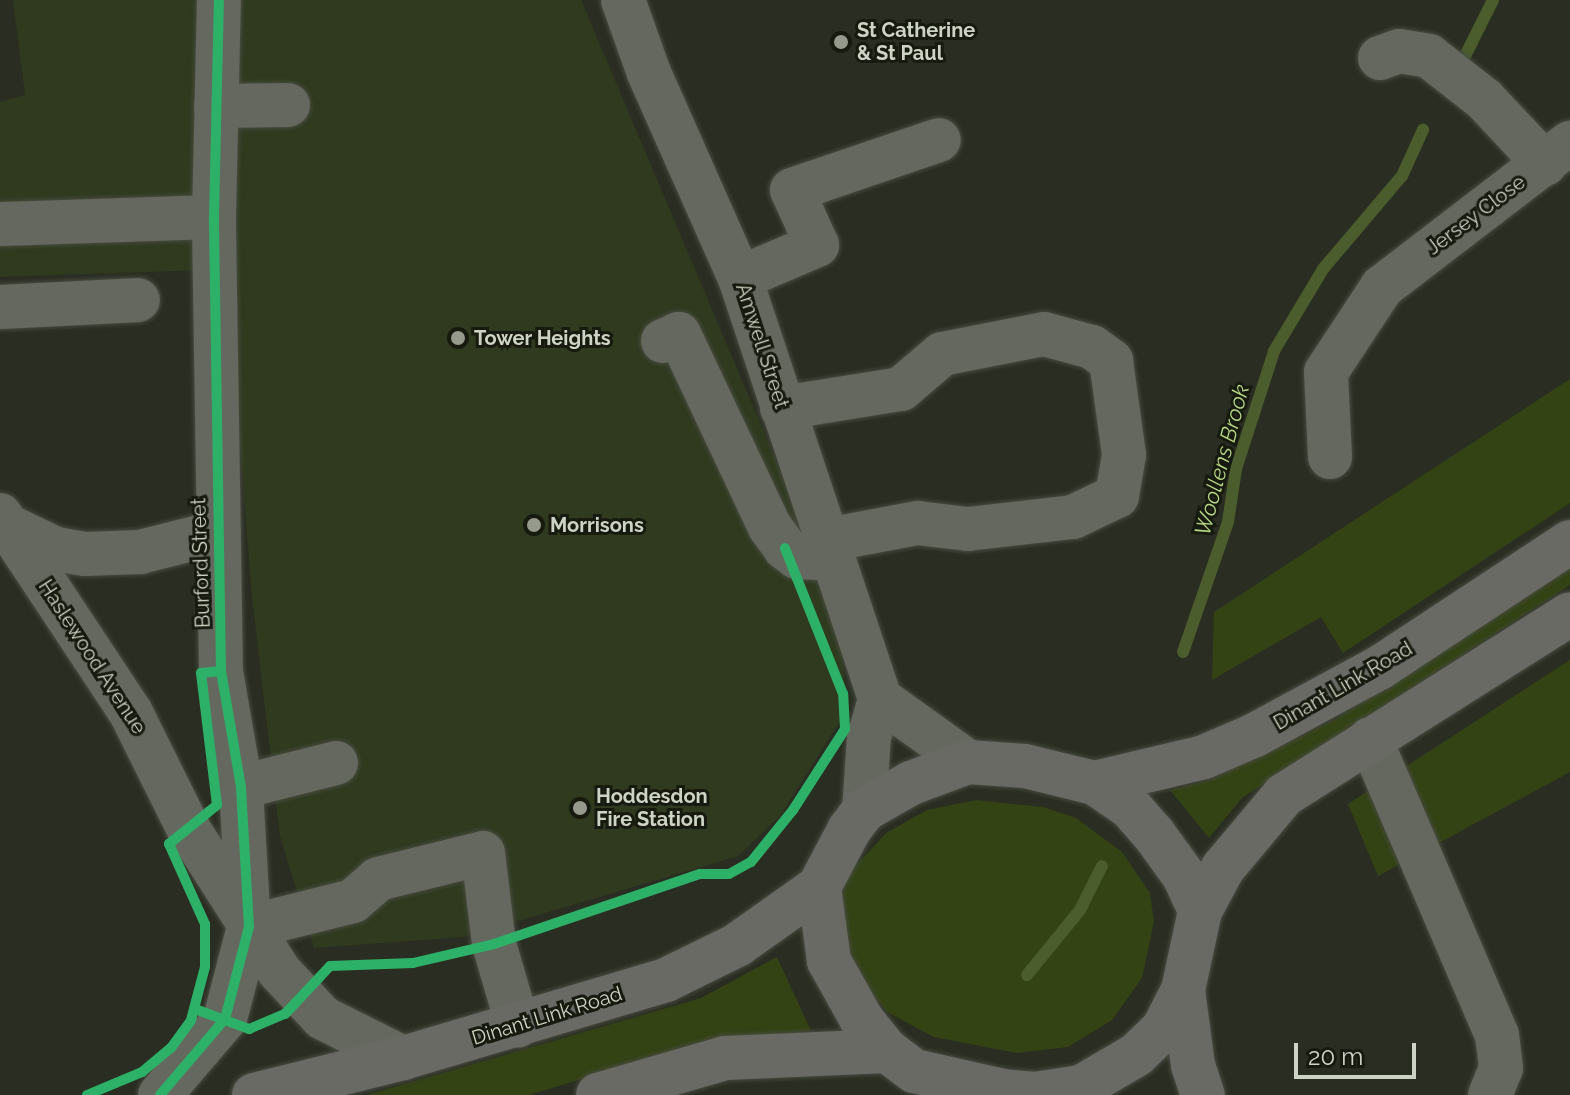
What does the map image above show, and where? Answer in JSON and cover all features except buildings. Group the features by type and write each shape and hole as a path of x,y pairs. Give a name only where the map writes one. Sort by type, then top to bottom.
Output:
{"main road":[{"name":"Dinant Link Road","path":"1095,783 1204,757 1255,735 1366,676 1570,542"},
{"path":"1200,911 1161,843 1130,807 1095,783 1025,766 968,762 911,783 864,810 830,857 819,887 829,961 842,992 887,1051 914,1071 953,1083 1035,1094 1083,1091 1136,1055 1163,1029 1183,990 1200,911 1223,868 1284,795 1570,614"},
{"name":"Dinant Link Road","path":"254,1095 518,1026 708,962 819,887"},
{"path":"1183,990 1193,1065 1203,1095"},
{"path":"598,1095 725,1058 887,1051"}],"street":[{"name":"Burford Street","path":"160,1095 225,1019 249,927 241,787 221,671 214,217 219,0"},
{"name":"Amwell Street","path":"623,0 649,73 740,278 880,699"},
{"path":"1380,58 1399,51 1429,56 1557,153"},
{"path":"216,106 288,105"},
{"path":"740,278 817,245 792,190 939,140"},
{"name":"Jersey Close","path":"1330,457 1326,372 1382,287 1557,153"},
{"path":"0,224 214,217"},
{"path":"0,307 138,300"},
{"path":"663,341 679,334 770,527 785,548 797,557 918,523 968,529 1073,517 1117,496 1124,455 1111,361 1092,347 1044,334 942,354 901,389 782,408"},
{"path":"2,523 56,549 85,554 140,552 219,532"},
{"name":"Haslewood Avenue","path":"2,523 131,713 189,830 249,927"},
{"path":"864,810 869,737 880,699 968,762"},
{"path":"1370,739 1497,1035 1501,1068 1490,1095"},
{"path":"241,787 336,763"},
{"path":"403,1058 323,1018 293,989 249,927 353,901 378,879 483,853 494,944 518,1026"}],"shaded area":[{"path":"13,0 581,0 838,607 847,710 780,816 738,856 464,937 314,948 280,836 251,588 234,358 234,269 0,277 0,102 25,95"},
{"path":"1570,379 1570,503 1343,653 1321,617 1212,680 1214,612"},
{"path":"1570,566 1570,585 1242,798 1209,838 1170,790 1210,780 1336,719"},
{"path":"1570,660 1570,772 1378,876 1348,804"},
{"path":"976,800 1043,807 1076,818 1122,852 1150,893 1154,922 1142,978 1112,1020 1068,1047 1017,1053 934,1037 887,1012 854,970 840,919 842,892 851,871 886,833 927,810"},
{"path":"777,957 811,1031 704,1042 529,1095 367,1095 701,998"}],"waterway":[{"name":"Woollens Brook","path":"1459,68 1493,0"},
{"name":"Woollens Brook","path":"1183,652 1228,522 1236,469 1274,351 1323,269 1402,176 1423,130"},
{"name":"Woollens Brook","path":"1027,975 1080,910 1102,866"}],"cycle path":[{"path":"160,1095 225,1019 249,927 241,787 221,671 214,217 219,0"},
{"path":"195,1009 249,1029 285,1014 330,966 413,963 494,944 700,874 729,874 751,862 793,810 845,729 843,694 785,548"},
{"path":"87,1095 142,1072 171,1048 191,1020 205,967 205,924 169,844 217,805 201,673 221,671"}],"place":[{"name":"St Catherine & St Paul","path":"841,42"},
{"name":"Tower Heights","path":"458,338"},
{"name":"Morrisons","path":"534,525"},
{"name":"Hoddesdon Fire Station","path":"580,808"}]}
